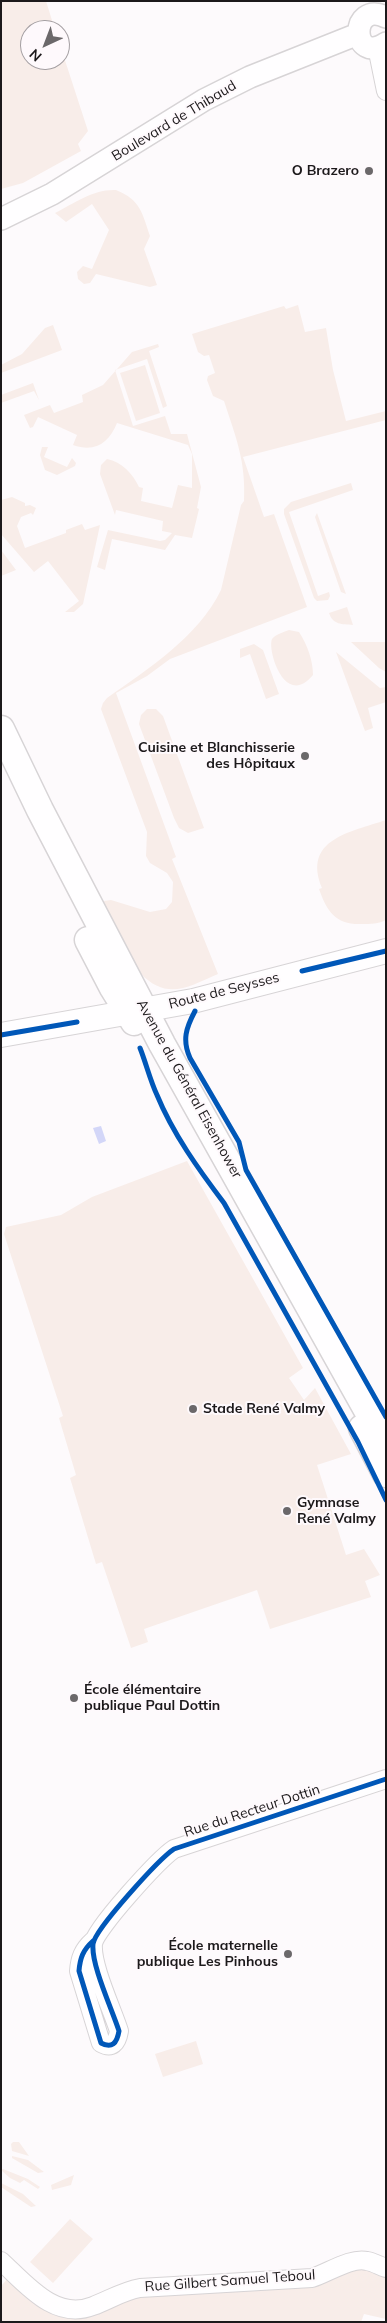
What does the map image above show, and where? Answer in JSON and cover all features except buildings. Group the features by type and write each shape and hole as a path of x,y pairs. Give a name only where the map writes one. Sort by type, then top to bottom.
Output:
{"main road":[{"name":"Avenue du Général Eisenhower","path":"1,729 137,1012 151,1050 386,1474"},
{"name":"Avenue du Général Eisenhower","path":"1,766 112,988 137,1012 165,1050 386,1444"},
{"name":"Route de Seysses","path":"1,1035 193,1001 386,951"}],"street":[{"path":"376,11 366,15 359,23 358,34 363,42 381,45 386,91"},
{"name":"Boulevard de Thibaud","path":"1,219 73,182 204,100 250,77 358,34"},
{"name":"Boulevard de Thibaud","path":"1,212 22,208"},
{"name":"Rue du Recteur Dottin","path":"93,1941 94,1959 119,2031 118,2040 113,2045 107,2046 101,2043 79,1971 80,1960 86,1948 118,1906 152,1868 174,1849 386,1779"},
{"name":"Rue Gilbert Samuel Teboul","path":"1,2261 44,2300 58,2307 70,2310 92,2307 118,2294 140,2288 312,2278 329,2273 351,2261 367,2260 386,2268"}],"shaded area":[{"path":"1,1 46,1 52,20 20,20 20,70 68,70 88,131 78,144 81,151 23,183 1,189"},
{"path":"116,190 131,198 142,214 150,236 144,249 157,285 150,287 96,274 90,283 84,284 78,279 77,272 83,266 92,269 109,230 92,204 66,222 55,213 92,194"},
{"path":"298,305 305,332 326,328 333,370 346,421 386,411 386,420 243,457 264,517 274,514 307,607 170,659 147,676 116,693 176,857 172,859 218,974 187,987 169,989 159,987 140,973 103,906 104,901 111,900 150,912 166,909 172,902 173,882 167,873 150,863 146,856 147,832 101,709 107,698 171,651 199,623 211,607 221,590 241,505 244,501 242,462 236,438 224,401 213,396 207,380 208,376 215,373 209,355 204,356 198,352 192,334 284,306 286,309"},
{"path":"53,325 62,350 1,373 1,365 22,354 45,328"},
{"path":"158,344 159,347 149,351 167,406 163,408 147,359 117,369 132,352"},
{"path":"145,365 160,413 136,421 120,373"},
{"path":"115,371 133,426 165,416 171,434 187,434 201,487 197,508 199,509 192,538 175,535 165,550 112,539 105,570 97,567 108,530 160,541 165,540 172,533 162,531 163,521 116,510 115,515 100,474 101,465 107,459 122,466 130,473 139,487 143,488 141,501 172,508 178,485 192,488 192,454 188,445 117,423 105,441 94,447 81,447 73,445 77,435 38,417 33,427 30,428 24,415 50,405 54,413 83,402 82,395 103,385"},
{"path":"33,383 39,400 34,391 1,403 1,395"},
{"path":"42,447 48,447 44,457 67,467 72,458 76,463 75,466 57,475 45,470 40,455"},
{"path":"351,483 353,490 289,512 318,596 329,592 328,600 317,601 314,598 284,514 284,509 291,502"},
{"path":"12,497 25,503 25,506 30,505 36,508 33,515 31,513 21,517 17,526 25,548 66,533 66,530 82,524 85,530 100,525 83,604 74,612 65,612 79,601 48,561 34,572 1,534 1,500"},
{"path":"317,513 346,594 341,592 315,517"},
{"path":"1,550 16,570 1,576"},
{"path":"347,607 353,625 335,622 329,613"},
{"path":"289,630 299,632 309,652 313,675 303,684 294,685 286,681 280,674 272,654 272,639 280,633"},
{"path":"351,642 386,642 386,672 379,668"},
{"path":"254,644 263,650 279,694 266,699 250,654 240,658 240,649"},
{"path":"336,652 380,688 386,687 386,702 368,708 373,728 365,731"},
{"path":"147,709 156,709 163,716 204,828 188,833 179,828 174,818 139,724 141,715"},
{"path":"386,820 386,920 362,924 345,922 334,916 325,904 319,889 322,888 318,872 319,858 324,848 333,840"},
{"name":"Stade René Valmy","path":"187,1161 303,1368 289,1378 304,1400 315,1388 351,1454 317,1465 346,1555 364,1549 380,1575 365,1581 371,1597 270,1629 257,1590 144,1629 148,1642 131,1648 102,1562 96,1564 70,1478 76,1475 59,1418 63,1416 4,1234 6,1227 61,1215 92,1197"},
{"path":"196,2041 203,2064 163,2077 155,2054"},
{"path":"19,2142 29,2156 12,2151 11,2144"},
{"path":"12,2156 28,2160 44,2172 38,2173 12,2158"},
{"path":"3,2169 28,2179 40,2187 38,2189 24,2180 20,2183 10,2178 1,2170"},
{"path":"74,2175 71,2185 52,2190 51,2185"},
{"path":"1,2183 23,2194 36,2206 31,2207 1,2187"},
{"path":"70,2219 93,2239 53,2283 30,2262"},
{"path":"352,2266 386,2271 386,2319 364,2314 361,2322 1,2322 1,2286 11,2275 61,2310 132,2293"}],"water":[{"path":"101,1126 106,1141 99,1144 93,1128"}],"cycle path":[{"path":"302,971 386,951"},
{"path":"195,1011 186,1034 186,1045 190,1058 239,1142 246,1170 386,1417"},
{"path":"1,1035 77,1022"},
{"path":"140,1048 163,1109 171,1124 196,1165 224,1203 358,1442 386,1500"},
{"path":"93,1941 83,1954 79,1971 101,2043 111,2045 117,2039 119,2031 95,1963 93,1944 104,1924 166,1855 174,1849 386,1779"}],"place":[{"name":"O Brazero","path":"369,171"},
{"name":"Cuisine et Blanchisserie des Hôpitaux","path":"305,756"},
{"name":"Stade René Valmy","path":"193,1409"},
{"name":"Gymnase René Valmy","path":"287,1511"},
{"name":"École élémentaire publique Paul Dottin","path":"74,1698"},
{"name":"École maternelle publique Les Pinhous","path":"288,1954"}]}
